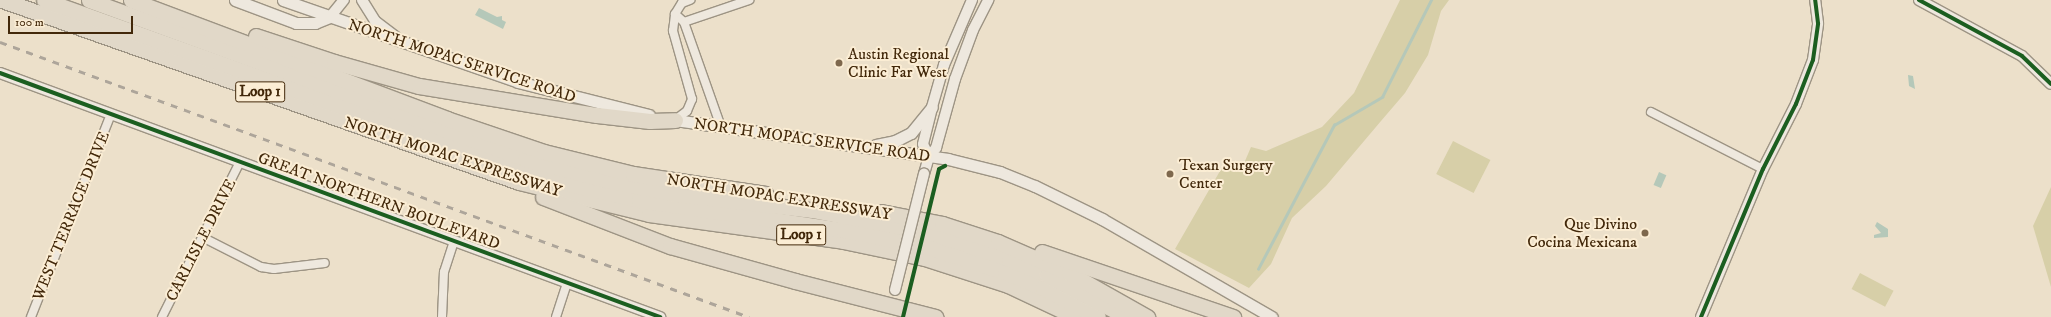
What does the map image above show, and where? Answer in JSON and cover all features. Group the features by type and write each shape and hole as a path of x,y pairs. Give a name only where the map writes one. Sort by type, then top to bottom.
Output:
{"highway":[{"name":"NORTH MOPAC EXPRESSWAY","path":"2,0 519,182 649,214 843,241 925,258 1008,285 1076,317"},
{"path":"16,0 122,30"},
{"path":"44,0 122,30 404,131 550,179 673,207 843,230 928,248 1006,272 1098,317"},
{"path":"89,0 525,159 650,190 839,214 931,233 1009,259 1047,274 1126,317"},
{"name":"NORTH MOPAC EXPRESSWAY","path":"131,0 512,142 574,161 633,174 887,213 942,224 998,242 1069,273 1148,317"},
{"path":"226,35 252,34 334,62 420,86 471,96 597,115 650,121 674,120"},
{"path":"633,174 658,185 709,198"},
{"path":"519,182 541,196 670,246 795,282 935,317"},
{"path":"998,242 1033,249 1233,317"}],"main road":[{"path":"234,0 300,24 315,23 330,17"},
{"name":"NORTH MOPAC SERVICE ROAD","path":"282,0 518,82 674,120 929,156 1000,172 1066,200 1272,317"},
{"path":"861,147 886,144 903,138 917,128 932,107"}],"street":[{"path":"330,17 344,0"},
{"path":"362,0 375,21 402,42"},
{"path":"674,120 687,111 692,98 673,32 674,14 682,3 690,0"},
{"path":"684,22 749,0"},
{"path":"929,156 923,144 932,107 944,65 972,0"},
{"path":"891,305 929,156 936,148 954,79 973,30 988,0"},
{"path":"1701,317 1763,169 1796,104 1813,60 1818,23 1814,0"},
{"path":"1919,0 2022,56 2051,84"},
{"path":"674,14 684,22 721,127"},
{"name":"GREAT NORTHERN BOULEVARD","path":"0,73 660,317"},
{"path":"1651,112 1763,169"},
{"name":"WEST TERRACE DRIVE","path":"31,317 111,114"},
{"name":"CARLISLE DRIVE","path":"162,317 204,238 240,162"},
{"path":"204,238 261,267 274,269 325,263"},
{"path":"442,317 444,272 454,242"},
{"path":"556,317 567,283"}],"shaded area":[{"path":"1400,0 1449,0 1441,11 1428,55 1405,93 1326,186 1292,218 1271,264 1249,288 1175,249 1224,164 1245,161 1251,147 1266,151 1322,127 1354,93"},
{"path":"479,8 497,17 502,16 502,20 506,22 503,29 475,15"},
{"path":"1908,75 1913,76 1915,89 1909,86"},
{"path":"1453,141 1490,160 1474,193 1436,174"},
{"path":"1659,172 1666,175 1661,188 1654,185"},
{"path":"2051,187 2051,287 2033,226"},
{"path":"1877,222 1888,229 1888,237 1874,238 1874,235 1881,233 1875,226"},
{"path":"1860,273 1894,291 1885,307 1852,289"}],"waterway":[{"path":"1258,269 1334,125 1382,97 1431,0"}],"railway":[{"path":"0,42 749,317"}],"cycle path":[{"path":"1701,317 1763,169 1796,104 1813,60 1818,23 1815,0"},
{"path":"1919,0 2022,56 2051,84"},
{"path":"0,73 660,317"},
{"path":"903,317 939,169 945,166"}],"place":[{"name":"Austin Regional Clinic Far West","path":"839,63"},
{"name":"Texan Surgery Center","path":"1170,174"},
{"name":"Que Divino Cocina Mexicana","path":"1645,233"}]}
